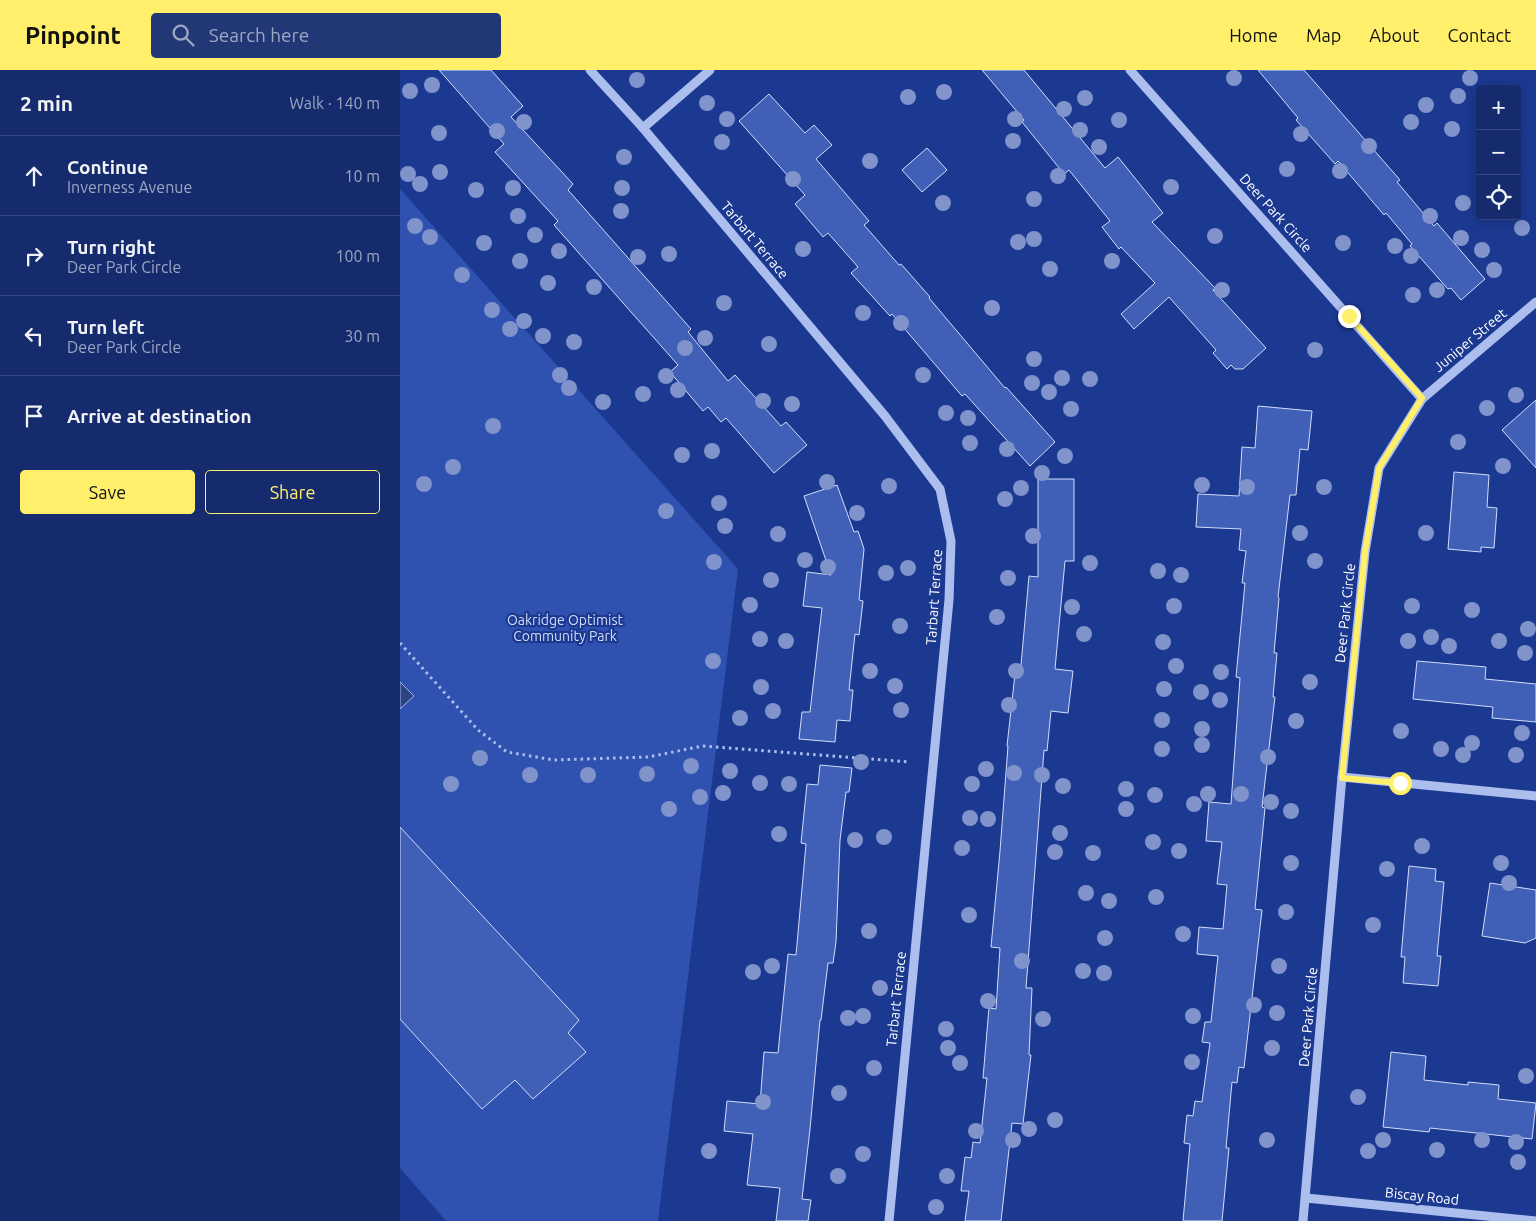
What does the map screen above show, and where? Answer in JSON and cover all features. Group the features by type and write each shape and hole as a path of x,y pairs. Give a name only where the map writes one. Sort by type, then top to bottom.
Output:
{"street":[{"name":"Tarbart Terrace","path":"590,70 643,128 885,416 940,489 951,541 949,600 889,1221"},
{"path":"643,128 710,70"},
{"name":"Deer Park Circle","path":"1130,70 1422,398 1379,468 1365,552 1342,778 1303,1221"},
{"name":"Juniper Street","path":"1422,398 1536,302"},
{"path":"1342,778 1536,796"},
{"name":"Biscay Road","path":"1306,1198 1536,1221"}],"path":[{"path":"400,643 478,730 507,752 554,760 648,757 703,746 910,762"}],"green space":[{"name":"Oakridge Optimist Community Park","path":"400,189 738,569 658,1221 446,1221 400,1168"}],"shaded area":[{"path":"400,682 414,696 400,709"}],"building":[{"path":"439,70 491,70 523,106 511,117 573,184 568,190 691,329 688,332 728,381 735,375 781,426 786,422 807,445 774,473 726,418 721,422 708,407 703,411 670,372 678,365 554,225 558,221 495,152 504,144"},
{"path":"982,70 1024,70 1105,168 1118,157 1163,213 1152,222 1215,288 1213,290 1266,348 1243,369 1235,369 1231,365 1227,369 1213,353 1216,350 1169,297 1134,329 1121,314 1155,283 1121,247 1119,249 1102,227 1110,221 1069,170 1064,174 1022,122 1024,120"},
{"path":"1258,70 1304,70 1400,180 1397,182 1434,226 1437,223 1485,279 1461,300 1451,288 1448,289 1410,246 1412,244 1386,213 1384,215 1338,161 1335,164 1296,120 1298,118"},
{"path":"769,94 805,133 814,125 832,145 816,159 869,221 864,225 899,265 901,264 1005,388 1055,442 1030,466 965,394 962,396 892,314 890,316 851,273 858,267 828,233 823,237 795,204 805,195 739,121"},
{"path":"927,148 947,170 922,192 902,170"},
{"path":"1536,400 1536,468 1502,430"},
{"path":"1258,406 1312,411 1308,450 1300,449 1296,495 1290,495 1278,597 1274,653 1277,653 1273,697 1275,697 1262,807 1265,808 1255,909 1262,910 1244,1068 1239,1067 1237,1083 1232,1082 1226,1148 1229,1148 1222,1221 1183,1221 1190,1144 1184,1143 1187,1115 1193,1116 1195,1101 1202,1102 1210,1043 1202,1042 1205,1022 1211,1022 1218,956 1197,954 1199,927 1223,929 1227,885 1217,884 1222,842 1206,841 1209,802 1231,804 1240,678 1236,677 1245,583 1242,583 1246,551 1239,550 1241,529 1196,527 1198,494 1239,496 1242,447 1255,448"},
{"path":"1454,472 1489,475 1487,507 1497,508 1494,548 1481,547 1481,552 1448,549"},
{"path":"1038,479 1074,479 1074,561 1065,561 1055,669 1073,671 1068,713 1051,711 1047,751 1044,750 1026,988 1032,988 1029,1055 1031,1055 1023,1124 1012,1123 1001,1221 965,1221 969,1191 961,1191 965,1157 971,1158 973,1142 980,1143 987,1078 983,1078 989,1008 996,1009 1000,948 991,947 1007,746 1016,665 1021,665 1029,576 1038,577"},
{"path":"837,485 854,532 858,531 864,549 859,600 863,601 859,635 855,634 849,690 853,690 850,721 837,720 835,742 799,739 802,712 810,712 822,608 803,606 807,572 831,575 804,496"},
{"path":"1417,661 1486,667 1485,679 1536,684 1536,722 1492,718 1493,707 1413,699"},
{"path":"820,765 852,768 849,792 846,792 840,840 836,942 833,963 828,963 820,1020 802,1199 811,1200 808,1221 776,1221 780,1188 747,1185 753,1134 724,1131 727,1101 760,1104 764,1052 778,1053 788,954 796,955 806,844 801,843 807,784 818,785"},
{"path":"400,827 579,1020 568,1033 586,1052 533,1099 515,1080 482,1109 400,1019"},
{"path":"1409,866 1436,869 1435,881 1444,882 1437,956 1441,956 1438,986 1403,983 1405,957 1401,957"},
{"path":"1490,883 1536,890 1536,938 1525,943 1482,936"},
{"path":"1391,1052 1426,1056 1424,1080 1468,1085 1468,1082 1499,1085 1498,1099 1536,1103 1532,1139 1430,1128 1429,1132 1383,1127"}],"route":[{"path":"1349,316 1422,398 1379,468 1365,552 1342,778 1400,783"}]}
